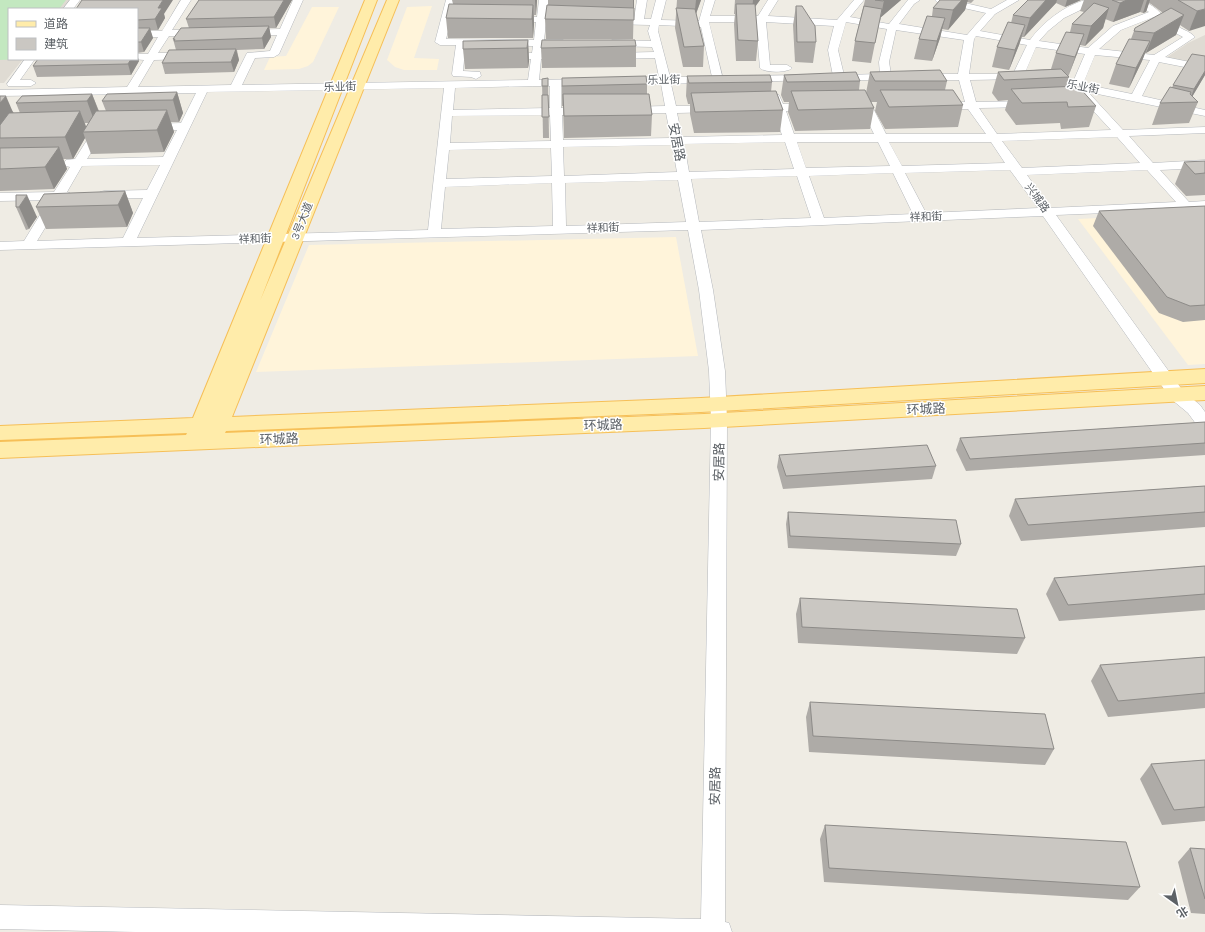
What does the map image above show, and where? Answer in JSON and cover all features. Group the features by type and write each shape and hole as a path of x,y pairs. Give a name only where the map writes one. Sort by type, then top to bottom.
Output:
{"main road":[{"name":"3号大道","path":"206,434 275,238 371,0"},
{"name":"3号大道","path":"206,434 296,238 393,0"},
{"path":"1171,386 1205,376"},
{"name":"环城路","path":"0,450 206,434 719,412 1171,386 1205,393"},
{"path":"0,433 206,434"}],"street":[{"path":"69,8 75,0"},
{"path":"115,103 126,91 151,57 186,0"},
{"path":"236,55 274,54 298,0"},
{"path":"451,0 450,19 440,42 570,43"},
{"path":"533,83 544,0"},
{"path":"642,0 648,21"},
{"name":"安居路","path":"661,0 648,21 653,31 658,49 671,109 710,320 717,371 719,412 717,932"},
{"path":"705,21 710,0"},
{"path":"773,0 761,19 765,68 787,68 790,79"},
{"path":"839,78 833,50 841,21 859,0"},
{"path":"940,0 992,12"},
{"path":"972,36 992,12 1014,0"},
{"path":"1018,77 1034,42 1052,21 1088,2 1096,0"},
{"path":"1136,0 1156,13 1169,26 1190,37 1156,58 1136,98"},
{"path":"886,77 884,62 893,26 909,1"},
{"path":"1068,12 1082,17"},
{"path":"1156,13 1117,28 1091,51 1077,86 1186,206"},
{"path":"502,19 579,20"},
{"path":"602,21 705,21 761,19 841,21 1034,42 1091,51 1156,58 1205,68"},
{"name":"乐业街","path":"616,81 722,80 705,21"},
{"path":"1103,24 1117,28"},
{"path":"237,32 284,32"},
{"path":"138,34 213,33"},
{"name":"兴城路","path":"972,36 962,76 972,107 1171,386 1194,409 1205,424"},
{"path":"462,42 457,74 476,74 475,84"},
{"path":"602,43 658,49"},
{"path":"606,56 658,49"},
{"path":"235,89 251,55"},
{"path":"138,57 197,56"},
{"path":"459,57 575,56"},
{"path":"27,93 33,83 12,84 29,60"},
{"name":"乐业街","path":"740,79 962,76 1018,77 1077,86 1202,113"},
{"path":"852,78 921,217"},
{"path":"769,79 819,222"},
{"path":"555,82 560,230"},
{"name":"乐业街","path":"0,93 594,82"},
{"path":"434,233 450,84"},
{"path":"128,242 203,89"},
{"path":"31,105 40,92"},
{"path":"1202,113 1205,100"},
{"path":"1076,102 1092,102"},
{"path":"932,106 972,107 1044,104"},
{"path":"850,106 880,106"},
{"path":"748,108 826,107"},
{"path":"617,110 725,108"},
{"path":"447,113 594,111"},
{"path":"28,245 107,116"},
{"path":"138,127 185,126"},
{"path":"84,128 115,128"},
{"path":"443,147 789,138 993,138 1205,130"},
{"path":"55,163 168,161"},
{"path":"439,183 898,170 1016,169 1205,164"},
{"path":"0,197 151,194"},
{"name":"祥和街","path":"0,246 819,222 1205,205"},
{"path":"0,918 717,932"}],"shaded area":[{"path":"0,0 70,0 64,8 8,8 8,60 22,60 4,83 0,83"},
{"path":"432,6 414,58 439,59 437,70 404,70 395,67 387,60 407,7"},
{"path":"312,7 339,7 313,62 308,66 299,69 264,70 270,57 286,56"},
{"path":"1205,35 1205,66 1166,58 1188,43"},
{"path":"1205,213 1205,364 1188,365 1078,219"},
{"path":"676,237 698,356 256,372 309,245"}],"green space":[{"path":"0,0 66,0 60,8 8,8 8,60 0,60"}],"building":[{"path":"82,0 163,0 158,8 162,8 155,19 138,20 138,8 77,8"},
{"path":"199,0 284,0 274,17 186,19"},
{"path":"940,0 962,0 953,10 933,8"},
{"path":"1028,0 1046,0 1030,18 1013,15"},
{"path":"1112,0 1127,0 1120,3"},
{"path":"1178,0 1205,0 1205,9 1197,11"},
{"path":"1094,3 1109,8 1091,26 1072,24"},
{"path":"449,4 533,5 532,19 446,18"},
{"path":"736,4 755,4 758,41 738,40"},
{"path":"547,5 634,8 634,20 545,19"},
{"path":"796,6 802,6 815,26 816,42 797,42"},
{"path":"864,6 882,9 875,43 855,41"},
{"path":"676,8 695,9 704,46 684,47"},
{"path":"1171,8 1184,15 1154,33 1134,31 1135,28"},
{"path":"927,16 945,18 937,41 919,39"},
{"path":"1008,22 1025,25 1015,50 997,47"},
{"path":"269,26 262,38 174,41 175,39 173,39 181,28"},
{"path":"138,28 150,28 141,42 138,42"},
{"path":"1066,32 1084,34 1075,57 1056,53"},
{"path":"1129,39 1150,41 1136,68 1116,64"},
{"path":"528,40 527,48 463,49 463,41"},
{"path":"542,40 635,40 636,46 541,48"},
{"path":"236,49 231,62 162,63 169,50"},
{"path":"1192,54 1205,56 1205,71 1194,89 1173,85"},
{"path":"37,60 130,60 128,64 33,66"},
{"path":"1061,69 1069,77 1004,80 998,72"},
{"path":"940,70 947,81 875,81 870,72"},
{"path":"856,72 860,81 787,82 784,75"},
{"path":"770,75 772,82 689,83 687,76"},
{"path":"646,76 647,84 562,86 562,78"},
{"path":"548,78 548,86 542,86 542,79"},
{"path":"1078,86 1096,106 1068,107 1067,102 1022,103 1011,89"},
{"path":"1170,87 1191,92 1190,94 1198,102 1160,103"},
{"path":"865,90 874,108 798,110 791,91"},
{"path":"880,90 953,90 963,105 889,107"},
{"path":"776,91 783,110 695,112 691,93"},
{"path":"177,92 173,100 102,101 107,94"},
{"path":"92,94 87,101 16,103 22,96"},
{"path":"563,94 649,94 652,115 564,116"},
{"path":"542,95 548,95 549,117 542,117"},
{"path":"0,96 6,96 0,103"},
{"path":"167,110 157,130 83,132 96,111"},
{"path":"80,111 65,137 0,138 0,125 9,113"},
{"path":"59,147 45,167 0,169 0,148"},
{"path":"1205,161 1205,173 1195,174 1184,162"},
{"path":"125,191 118,205 36,207 44,194"},
{"path":"16,195 27,195 19,207 16,207"},
{"path":"1205,206 1205,305 1190,306 1167,297 1099,211"},
{"path":"1205,422 1205,443 970,459 960,438"},
{"path":"927,445 936,466 786,476 779,455"},
{"path":"1205,486 1205,512 1028,525 1015,499"},
{"path":"788,512 956,520 961,544 790,536"},
{"path":"1205,566 1205,594 1068,605 1054,578"},
{"path":"800,598 1017,609 1025,638 802,627"},
{"path":"1205,657 1205,693 1118,701 1100,665"},
{"path":"810,702 1045,714 1054,749 813,736"},
{"path":"1205,760 1205,807 1174,810 1151,764"},
{"path":"825,825 1126,842 1140,887 829,868"},
{"path":"1190,848 1205,849 1205,899"}]}
